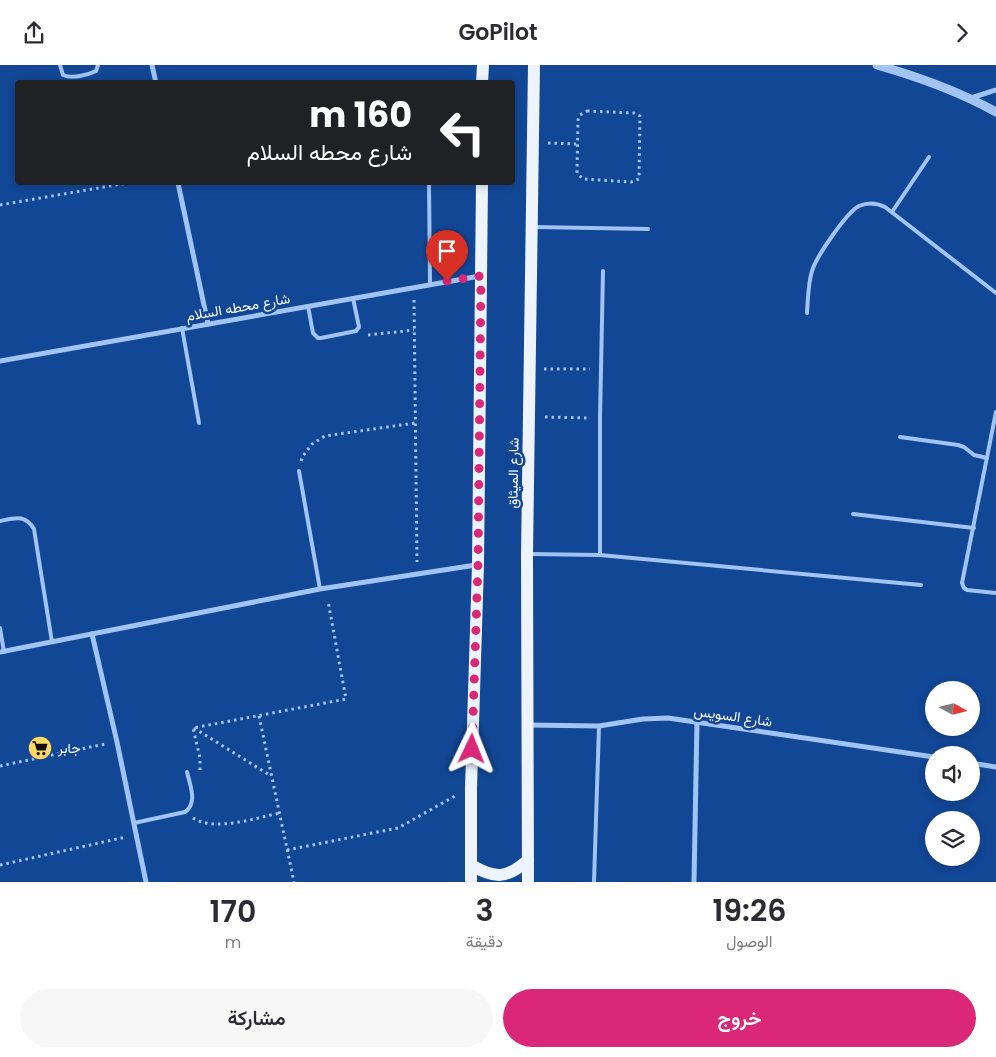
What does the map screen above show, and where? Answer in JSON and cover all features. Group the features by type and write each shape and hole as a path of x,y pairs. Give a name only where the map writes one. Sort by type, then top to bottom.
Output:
{"main road":[{"path":"482,80 483,65"},
{"name":"شارع الميثاق","path":"528,882 527,554 534,65"},
{"path":"471,882 471,788 478,565 482,185"},
{"path":"471,865 485,873 501,875 516,871 528,860"}],"street":[{"path":"152,65 155,80"},
{"path":"878,65 915,76 971,99 996,112"},
{"path":"971,99 996,90"},
{"path":"178,185 208,324"},
{"name":"شارع محطه السلام","path":"0,361 481,276"},
{"path":"2,652 323,589 478,565"},
{"path":"92,634 146,882"},
{"name":"شارع السويس","path":"528,725 599,726 660,718 697,721 925,756"},
{"path":"694,882 697,721"},
{"path":"980,764 996,767"}],"lane":[{"path":"60,65 63,75 69,77 93,73 98,65"},
{"path":"892,212 929,157"},
{"path":"429,185 430,284"},
{"path":"807,313 814,264 850,214 860,205 867,203 880,204 892,212 996,293"},
{"path":"531,227 648,229"},
{"path":"600,555 603,271"},
{"path":"308,306 313,333 318,338 356,331 358,327 354,298"},
{"path":"182,328 199,423"},
{"path":"996,412 963,586 967,590 996,593"},
{"path":"900,437 958,445 974,455 987,458"},
{"path":"299,471 323,589"},
{"path":"854,513 974,528"},
{"path":"0,521 18,517 24,518 30,522 34,529 52,642"},
{"path":"527,554 600,555 921,585"},
{"path":"0,628 2,652"},
{"path":"594,882 599,726"},
{"path":"134,823 185,812 190,809 192,797 187,772"}],"path":[{"path":"583,112 637,114 641,119 639,179 631,182 584,179 576,170 576,144 578,120 583,112"},
{"path":"532,142 576,144"},
{"path":"0,205 115,185"},
{"path":"414,287 417,574"},
{"path":"356,331 371,335 414,329"},
{"path":"530,368 601,370"},
{"path":"529,417 600,418"},
{"path":"299,471 303,456 312,444 325,436 415,423"},
{"path":"193,728 346,699 323,589"},
{"path":"259,716 294,882"},
{"path":"193,728 272,776"},
{"path":"192,797 200,768 193,728"},
{"path":"0,766 117,742"},
{"path":"288,850 398,828 471,788"},
{"path":"185,812 195,820 207,824 280,813"},
{"path":"0,865 136,834"}],"place":[{"name":"جابر","path":"40,748"}],"route":[{"path":"447,281 481,276 478,565 472,749"}]}
